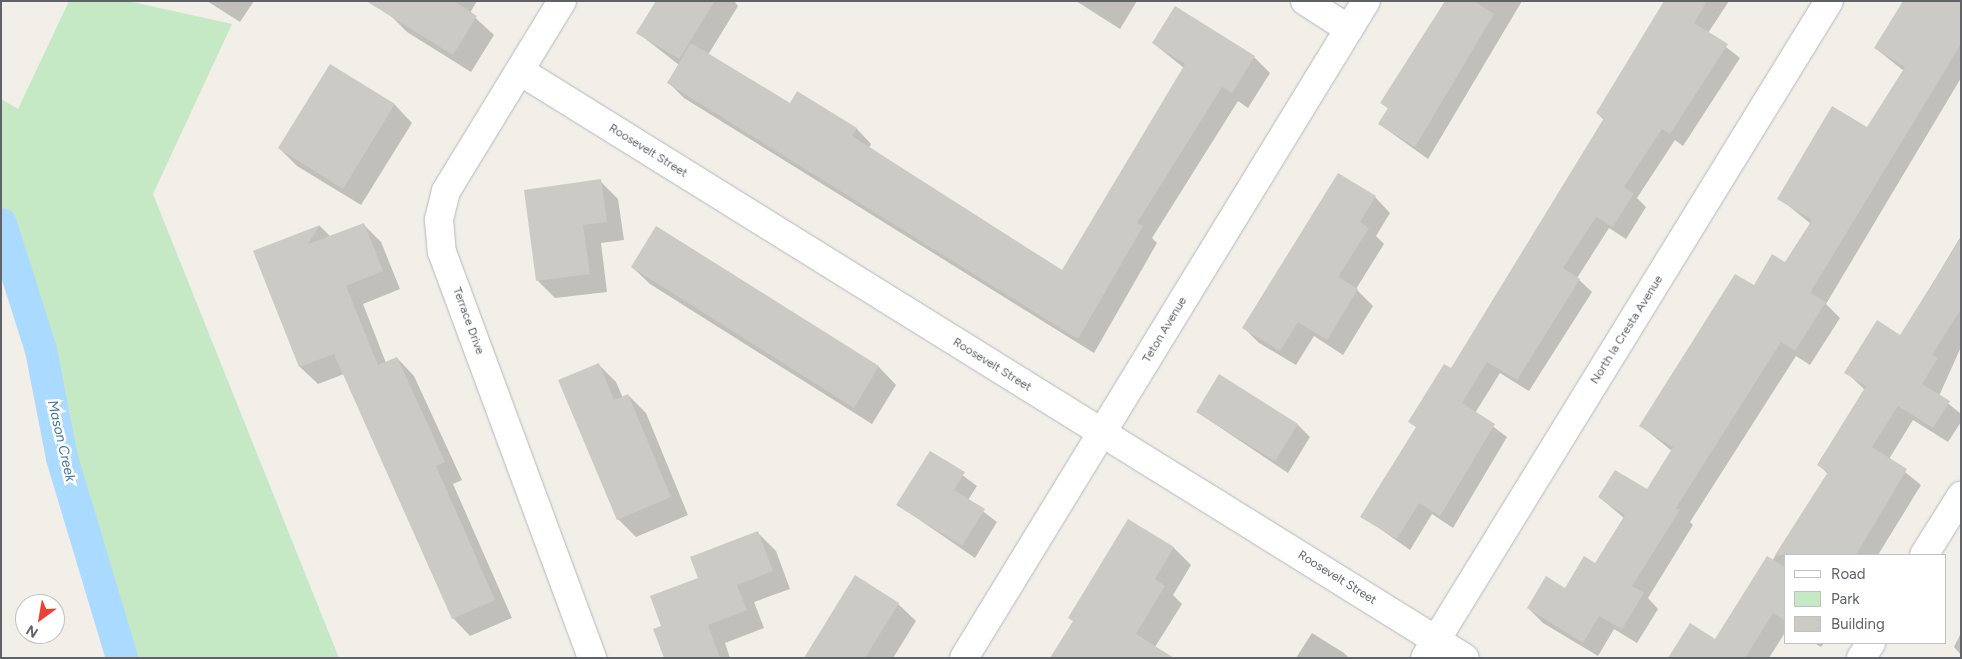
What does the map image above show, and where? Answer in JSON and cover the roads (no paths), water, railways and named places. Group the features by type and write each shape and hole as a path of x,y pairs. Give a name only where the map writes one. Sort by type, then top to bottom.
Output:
{"street":[{"name":"Terrace Drive","path":"562,1 446,191 439,220 442,252 592,658"},
{"path":"1305,1 1349,29"},
{"name":"Teton Avenue","path":"964,658 1366,1"},
{"name":"North la Cresta Avenue","path":"1431,649 1829,1"},
{"name":"Roosevelt Street","path":"520,71 1102,433 1431,649 1465,658"},
{"path":"1925,554 1961,496"},
{"path":"1862,658 1870,644"}],"waterway":[{"name":"Mason Creek","path":"1,224 41,350 62,458 122,658"}]}
